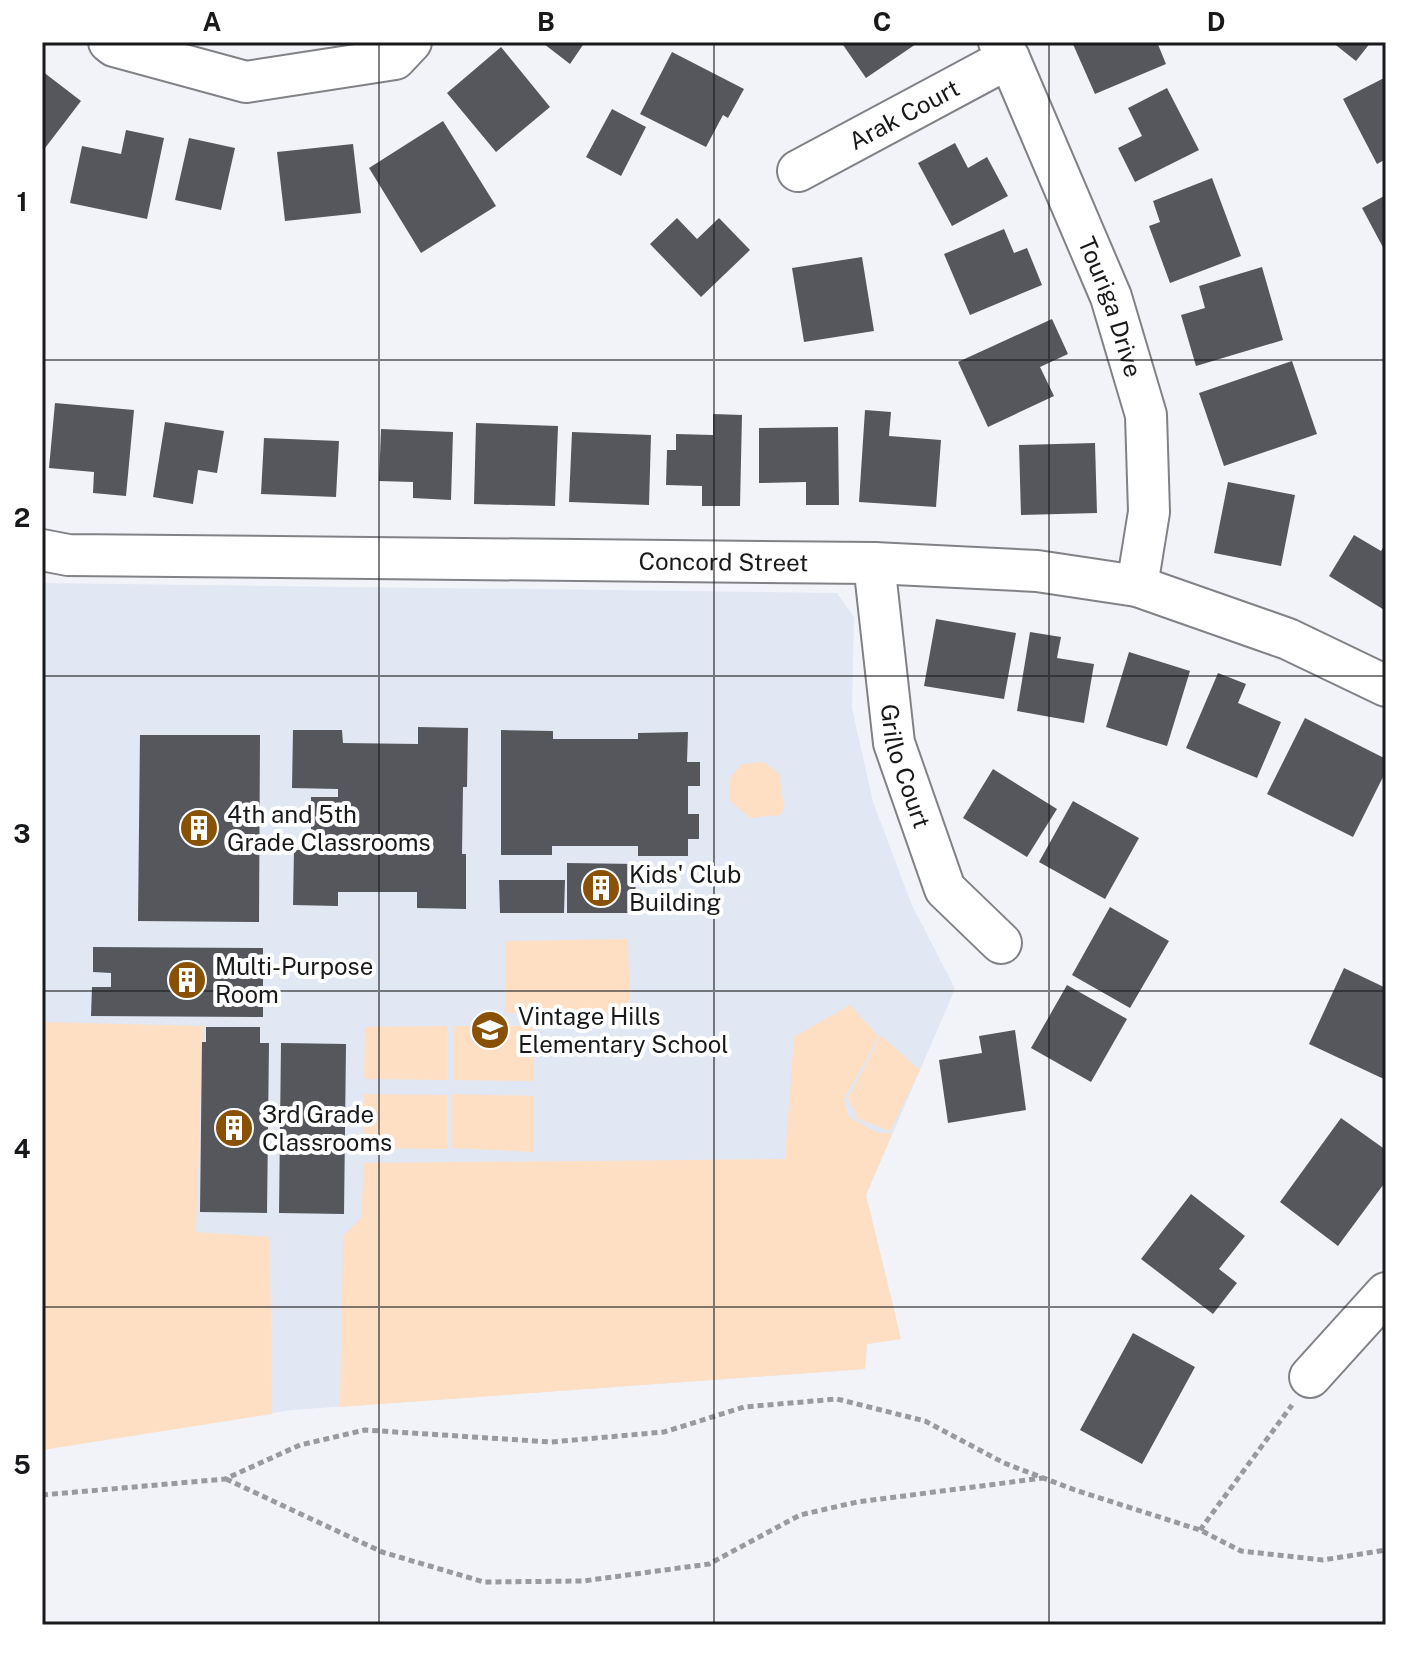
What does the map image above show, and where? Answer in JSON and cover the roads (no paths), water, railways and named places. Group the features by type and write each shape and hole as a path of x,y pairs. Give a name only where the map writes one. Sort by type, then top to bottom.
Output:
{"street":[{"path":"109,42 114,46 246,82 395,59 411,42"},
{"name":"Arak Court","path":"798,171 1004,50"},
{"name":"Touriga Drive","path":"1004,50 1111,297 1146,415 1149,512 1137,586"},
{"name":"Concord Street","path":"42,550 68,555 874,563 1037,571 1137,586 1288,639 1386,686"},
{"name":"Grillo Court","path":"874,563 894,743 945,889 1001,943"},
{"path":"1310,1377 1386,1293"}],"place":[{"name":"4th and 5th Grade Classrooms","path":"199,828"},
{"name":"Kids' Club Building","path":"601,888"},
{"name":"Multi-Purpose Room","path":"187,980"},
{"name":"Vintage Hills Elementary School","path":"490,1030"},
{"name":"3rd Grade Classrooms","path":"234,1128"}]}
